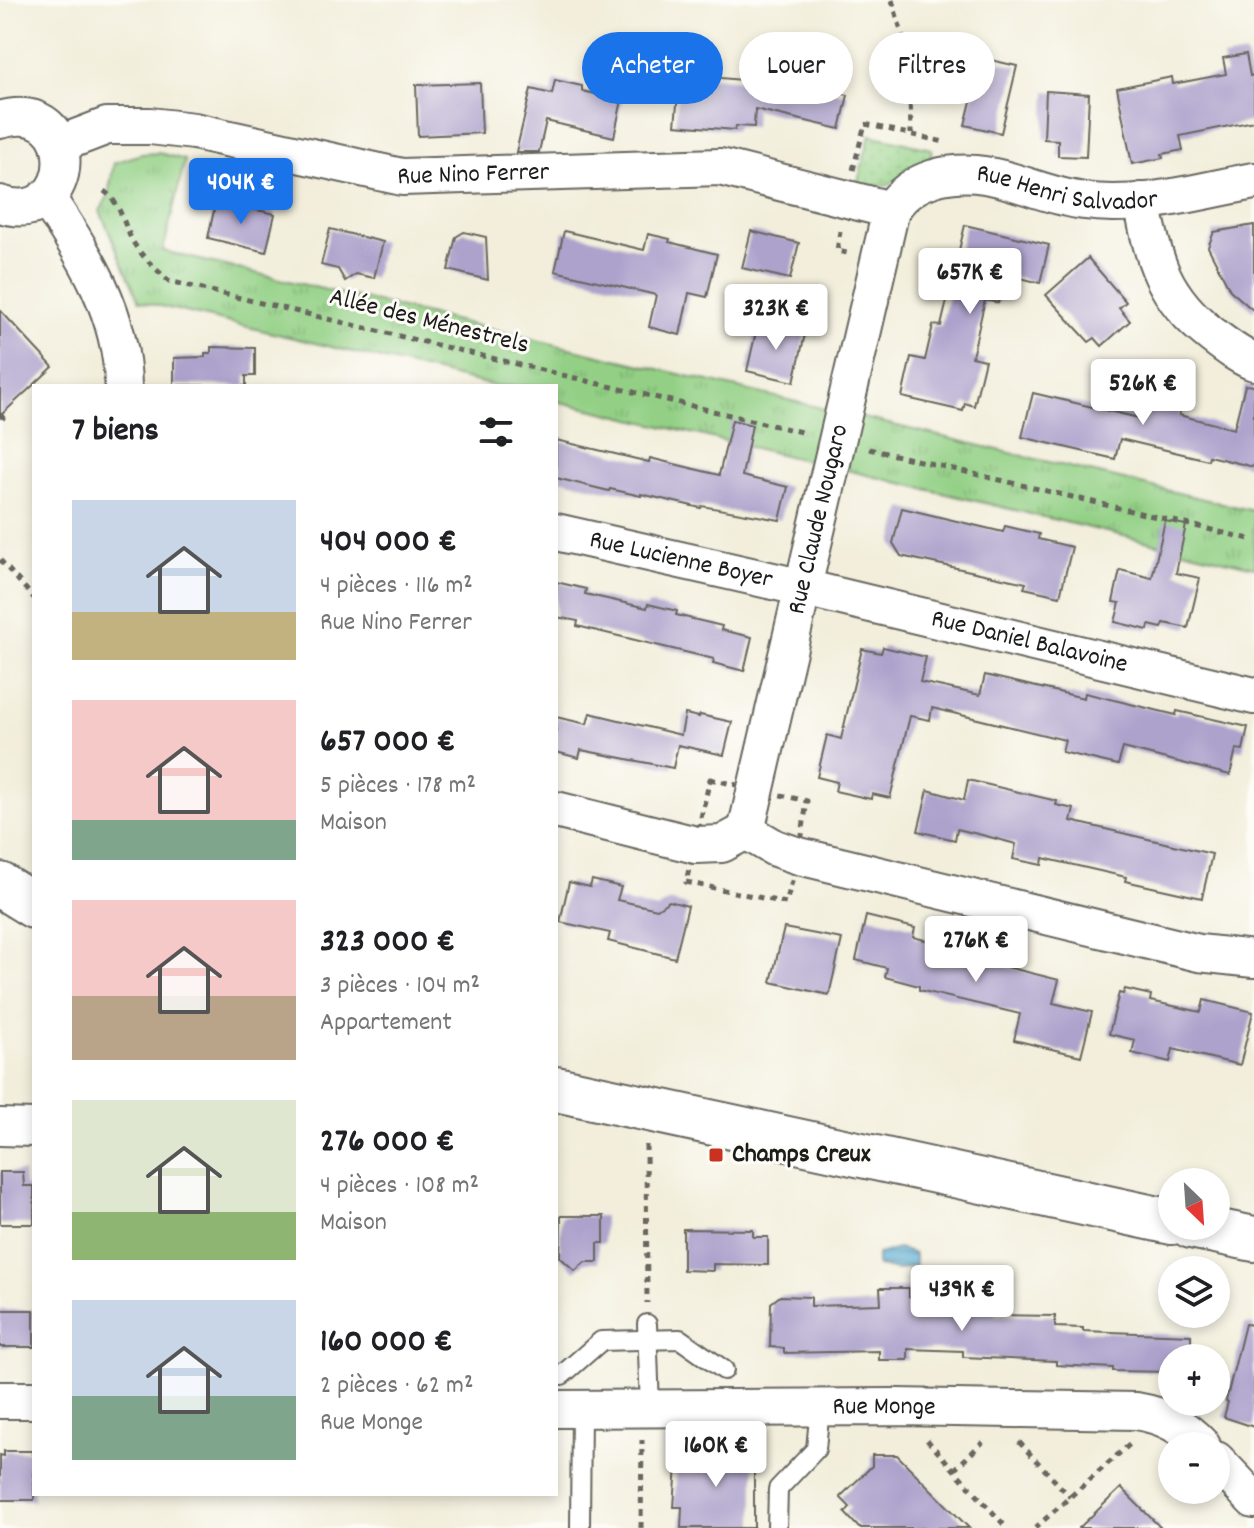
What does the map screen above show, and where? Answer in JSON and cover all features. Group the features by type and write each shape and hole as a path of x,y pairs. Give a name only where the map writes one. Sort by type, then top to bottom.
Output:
{"main road":[{"path":"0,885 32,905"},
{"path":"558,1089 1158,1219"},
{"path":"1230,1234 1254,1239"}],"street":[{"path":"0,120 26,116 39,121 60,144 63,155 63,170 58,183 46,197 24,207 0,204"},
{"name":"Rue Nino Ferrer","path":"60,144 107,126 150,126 194,131 402,177 720,167 891,210"},
{"name":"Rue Henri Salvador","path":"891,210 909,189 954,172 970,172 1084,201 1142,201 1254,181"},
{"path":"46,197 99,286 118,343 123,384"},
{"path":"1142,201 1158,269 1172,297 1202,328 1245,359 1254,362"},
{"name":"Rue Claude Nougaro","path":"746,831 891,210"},
{"name":"Rue Lucienne Boyer","path":"558,532 804,588"},
{"name":"Rue Daniel Balavoine","path":"804,588 1254,696"},
{"path":"558,810 696,845 722,844 746,831 775,848 799,856 1199,953 1254,959"},
{"path":"0,1127 32,1128"},
{"name":"Rue Monge","path":"566,1398 650,1408 896,1407 1136,1411 1166,1417 1188,1432"},
{"path":"0,1400 32,1400"},
{"path":"1230,1475 1254,1500"}],"lane":[{"path":"577,1527 566,1398 601,1341 647,1332 680,1339 724,1370"},
{"path":"647,1332 650,1408"},
{"path":"777,1528 778,1489 816,1449 820,1407"}],"path":[{"path":"892,0 909,57 911,134"},
{"path":"846,198 865,124 944,142 934,178"},
{"name":"Allée des Ménestrels","path":"104,191 116,202 134,243 169,281 1254,540"},
{"path":"0,414 3,418 0,421"},
{"path":"0,560 32,596"},
{"path":"646,1110 647,1332"},
{"path":"896,1407 1007,1528"},
{"path":"641,1528 642,1438 650,1408"},
{"path":"1035,1528 1133,1442 1150,1413"},
{"path":"954,1470 985,1440 995,1440"},
{"path":"1006,1440 1017,1440 1070,1497"}],"green space":[{"path":"870,135 932,149 929,167 887,185 857,185"},
{"path":"159,153 185,160 163,251 1254,511 1254,567 558,401 558,384 486,384 139,301 100,211 108,196 114,163 141,154"}],"water":[{"path":"899,1249 915,1254 915,1266 897,1270 877,1266 877,1254"}],"building":[{"path":"1246,54 1250,76 1254,75 1254,121 1180,136 1183,150 1162,154 1163,158 1132,164 1117,88 1172,77 1173,84 1226,74 1223,58"},
{"path":"995,61 1017,66 1001,133 965,125 970,104 995,104"},
{"path":"723,78 739,80 739,104 846,104 840,129 755,109 754,127 736,126 735,130 675,125 677,104 723,104"},
{"path":"555,80 582,86 582,104 621,104 614,137 546,121 539,152 516,152 531,89 552,94"},
{"path":"480,83 482,133 418,136 416,85"},
{"path":"1046,91 1089,94 1086,157 1058,156 1058,140 1044,139"},
{"path":"216,201 275,214 266,252 208,238"},
{"path":"965,225 1049,245 1040,283 1005,274 998,303 985,300 972,357 985,360 974,406 965,403 963,411 902,397 911,357 925,360 933,325 941,326"},
{"path":"1254,225 1254,311 1230,290 1208,247 1214,232"},
{"path":"330,229 383,242 374,278 356,274 345,281 338,269 321,265"},
{"path":"564,231 644,250 648,234 717,254 707,297 689,293 680,335 649,327 656,295 555,271"},
{"path":"751,231 799,243 790,279 742,268"},
{"path":"464,232 486,237 488,280 448,270 456,237"},
{"path":"1088,258 1126,302 1119,308 1130,321 1102,346 1095,338 1089,342 1046,295"},
{"path":"0,310 53,367 0,416"},
{"path":"758,323 805,334 794,382 747,371"},
{"path":"211,347 255,348 255,376 246,376 246,384 174,384 174,358 205,357 205,353 211,353"},
{"path":"1153,379 1185,387 1179,415 1234,429 1245,385 1254,386 1254,467 1209,456 1208,460 1120,439 1115,459 1022,437 1033,393 1143,419"},
{"path":"732,420 752,425 742,476 788,487 780,520 609,491 558,478 558,440 649,462 650,458 719,475"},
{"path":"902,508 1003,532 1005,526 1039,534 1038,539 1072,547 1060,596 1024,588 1026,583 901,556 893,543"},
{"path":"1165,521 1186,525 1176,573 1200,578 1188,628 1164,623 1162,628 1149,625 1148,630 1115,622 1120,603 1113,602 1120,570 1152,578"},
{"path":"558,582 586,589 585,594 647,608 648,604 677,611 676,615 752,637 744,671 713,663 714,659 577,626 578,621 558,617"},
{"path":"883,647 926,657 920,682 980,695 985,675 1084,698 1085,693 1176,715 1177,711 1248,727 1243,750 1236,749 1230,775 1123,748 1118,765 1062,752 1065,740 932,708 930,720 910,716 890,798 872,794 871,799 835,791 837,782 817,777 827,735 841,739 862,649 881,653"},
{"path":"590,713 681,735 685,714 732,722 724,755 678,745 673,768 581,750 579,758 558,753 558,717 587,724"},
{"path":"968,780 1057,801 1056,805 1074,809 1071,821 1212,854 1202,898 1043,858 1042,865 1013,859 1016,844 957,829 955,840 918,831 928,790 964,800"},
{"path":"592,880 621,887 617,900 657,909 669,901 688,906 675,958 608,941 610,933 560,922 569,882 590,887"},
{"path":"866,916 915,928 913,937 980,954 979,960 1059,980 1053,1003 1092,1012 1081,1056 1014,1040 1020,1014 919,990 919,986 885,977 887,968 856,960"},
{"path":"784,928 842,939 829,995 771,982"},
{"path":"1125,989 1151,995 1150,1001 1201,1012 1204,1000 1253,1012 1240,1065 1173,1049 1170,1062 1132,1053 1135,1040 1109,1034 1119,993 1123,994"},
{"path":"0,1172 23,1172 24,1186 32,1186 32,1224 0,1224"},
{"path":"561,1216 604,1216 604,1243 598,1243 598,1262 585,1262 575,1271 560,1257"},
{"path":"683,1229 753,1230 753,1237 768,1237 768,1265 713,1264 713,1271 683,1270"},
{"path":"880,1288 909,1288 909,1297 983,1298 983,1309 996,1309 995,1315 1055,1316 1055,1327 1191,1335 1191,1344 1158,1344 1158,1372 1056,1365 1056,1361 963,1357 963,1351 908,1349 908,1360 879,1360 879,1351 784,1353 784,1348 770,1347 771,1303 780,1296 811,1297 811,1306 881,1304"},
{"path":"0,1310 32,1310 32,1347 0,1347"},
{"path":"1245,1324 1254,1325 1254,1427 1224,1417 1230,1416 1230,1385"},
{"path":"4,1451 32,1451 34,1500 0,1500 0,1455 4,1456"},
{"path":"678,1451 754,1452 754,1528 681,1528 682,1507 674,1507"},
{"path":"872,1455 897,1455 969,1528 859,1528 845,1513 850,1507 840,1497 872,1466"},
{"path":"1121,1488 1161,1528 1079,1528"}],"place":[{"name":"Champs Creux","path":"716,1155"}]}
